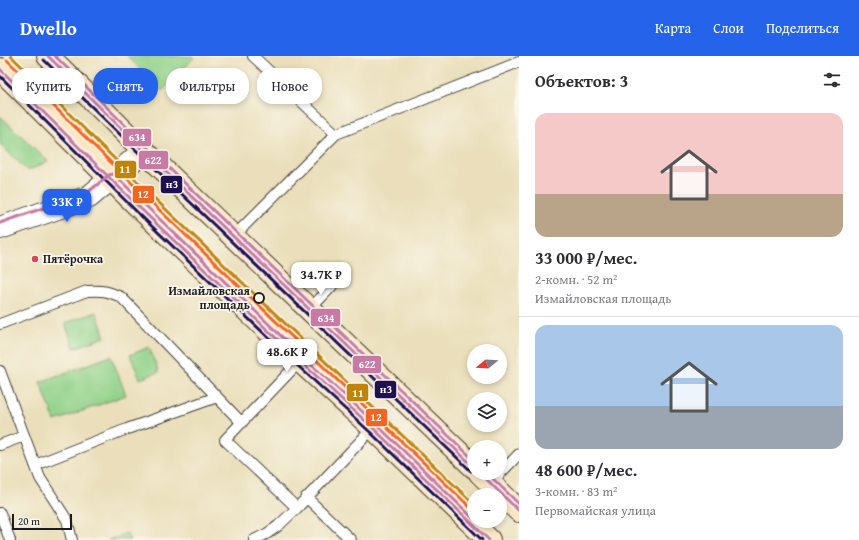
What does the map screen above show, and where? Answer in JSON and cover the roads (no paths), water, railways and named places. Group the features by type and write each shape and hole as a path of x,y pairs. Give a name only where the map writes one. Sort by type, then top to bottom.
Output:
{"main road":[{"path":"48,56 467,460"},
{"path":"0,69 141,209 300,361 373,428 489,540"},
{"path":"488,480 519,511"}],"street":[{"path":"0,228 89,197 112,179 144,150"}],"lane":[{"path":"253,56 336,134"},
{"path":"234,236 336,134 519,62"},
{"path":"310,309 332,286"},
{"path":"0,324 87,291 107,291 120,297 242,422"},
{"path":"297,508 225,440 300,361"},
{"path":"0,371 40,478 67,520 72,540"},
{"path":"35,465 127,429 217,397"},
{"path":"254,540 268,534 278,526 373,428"},
{"path":"0,445 24,436"},
{"path":"507,463 519,454"},
{"path":"306,497 351,540"},
{"path":"0,512 10,540"}],"place":[{"name":"Пятёрочка","path":"35,259"},
{"name":"Измайловская площадь","path":"259,298"}]}
